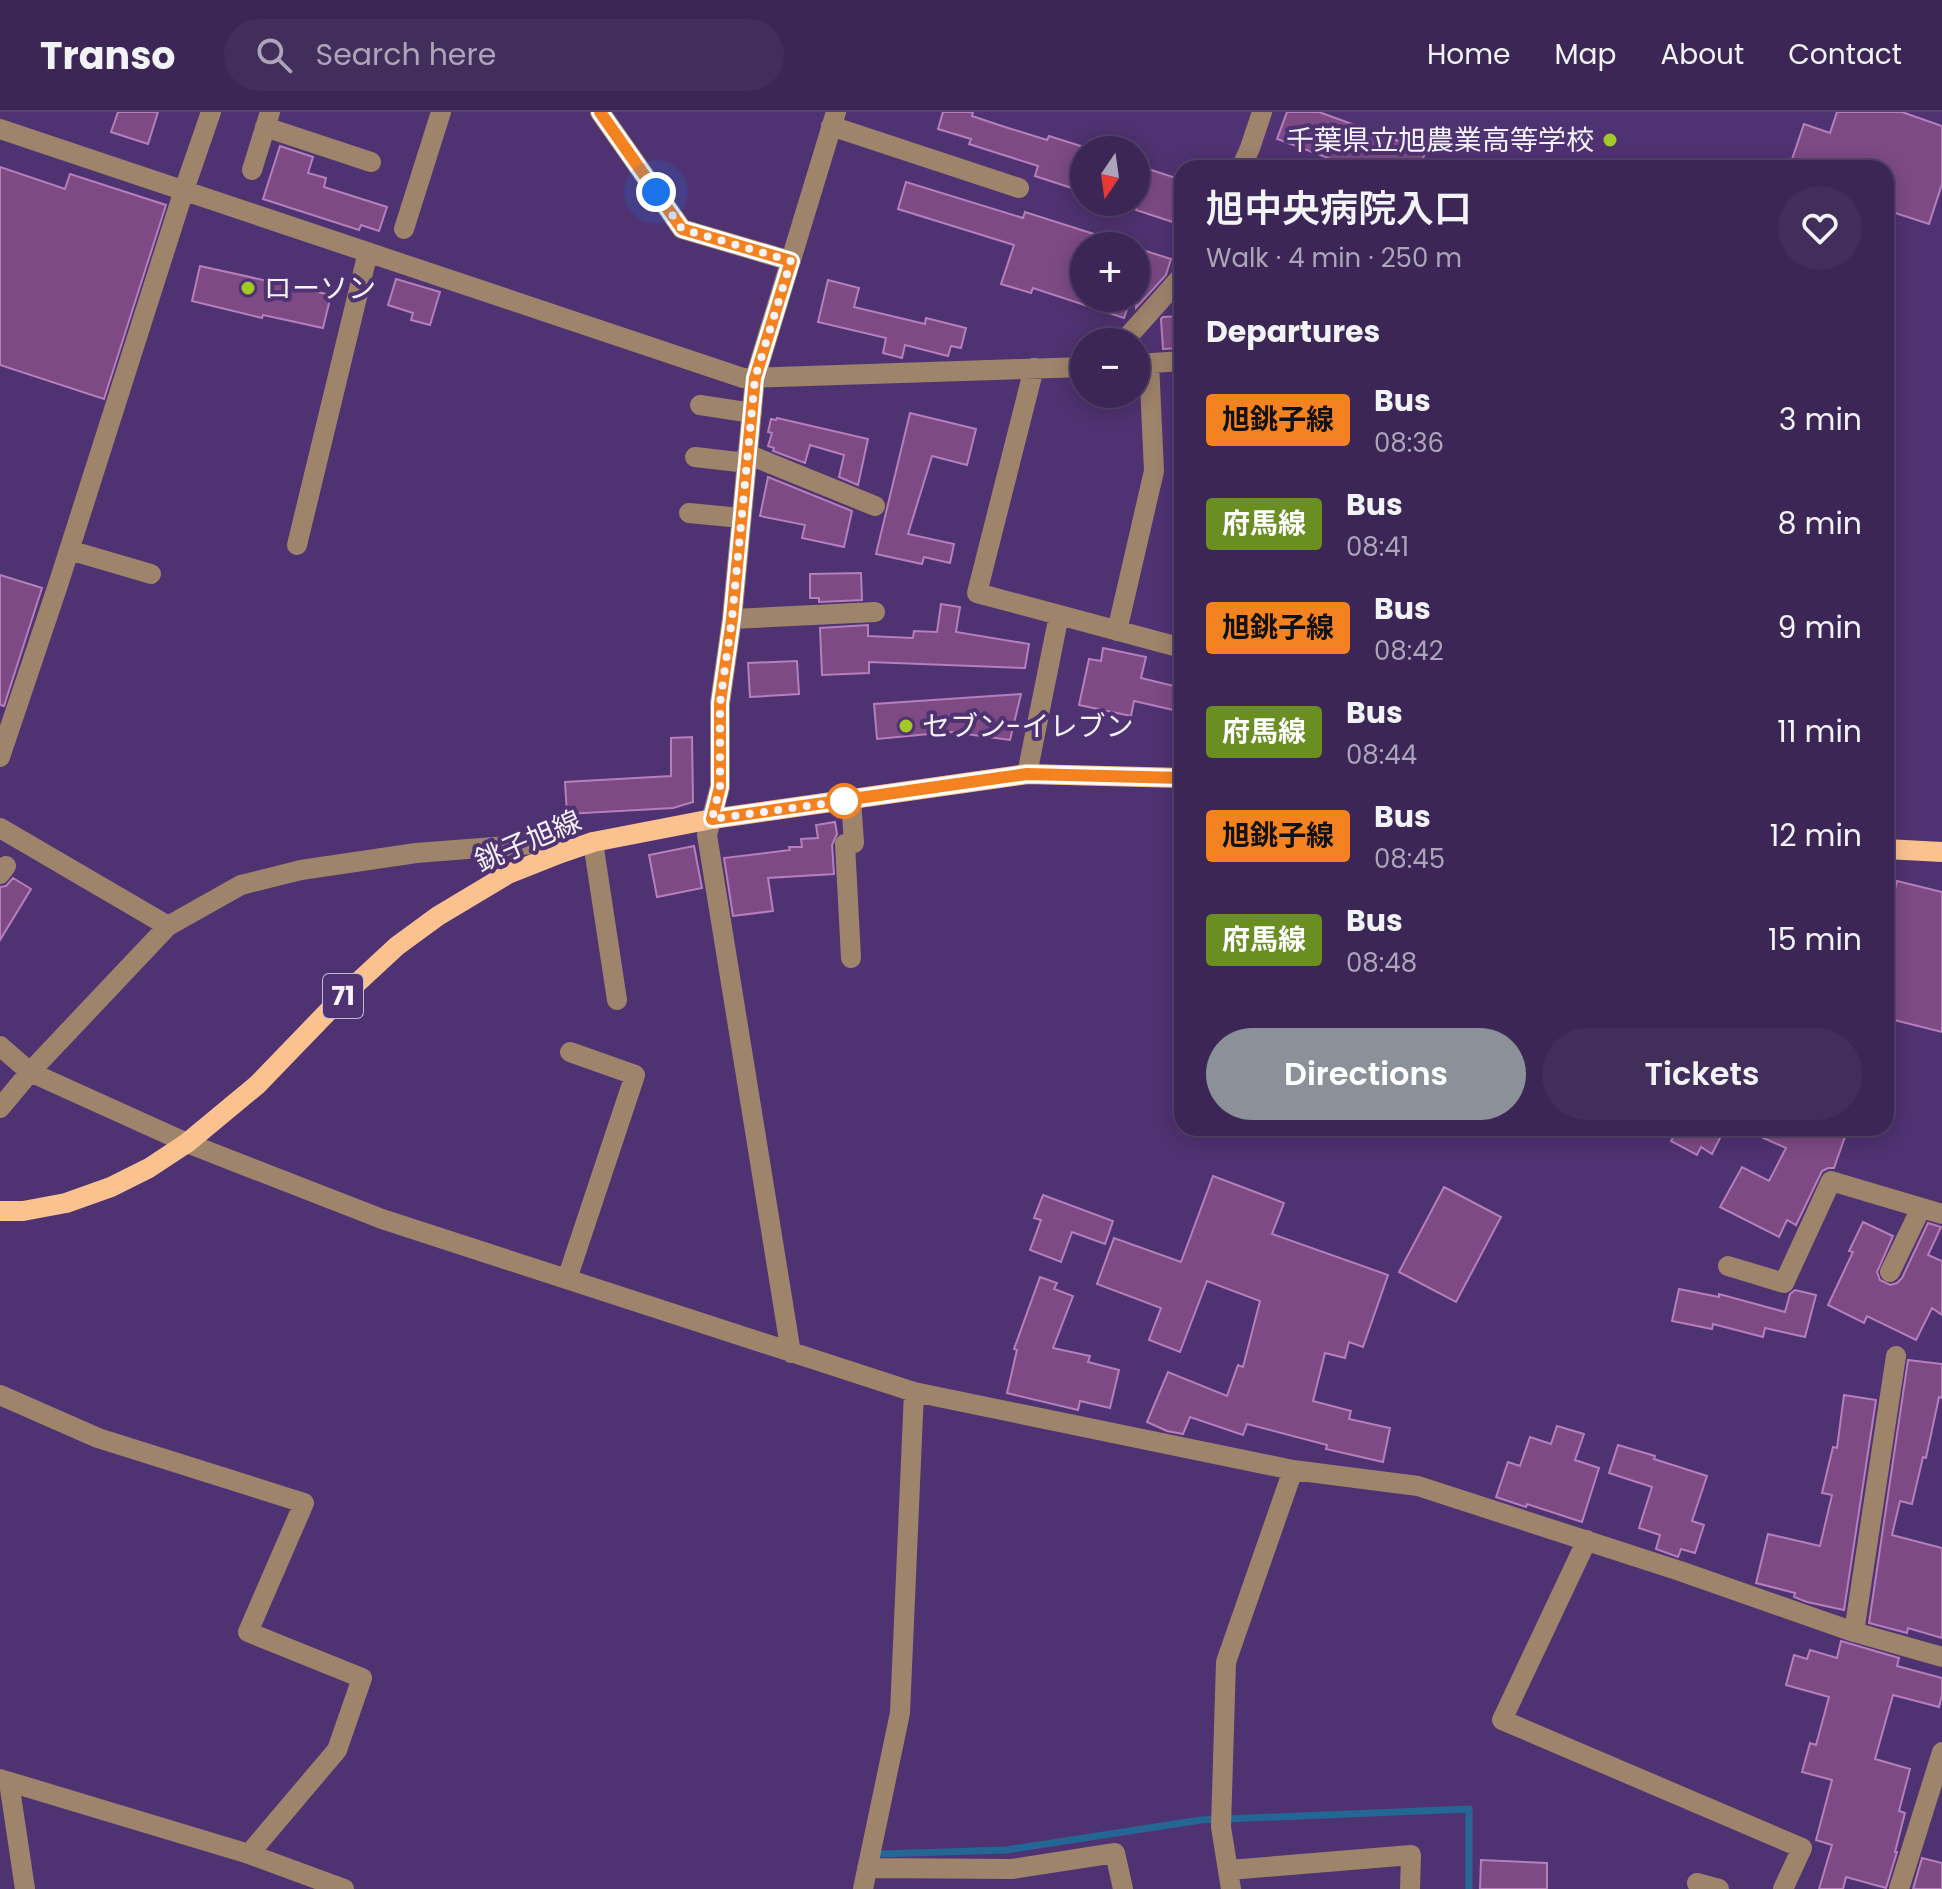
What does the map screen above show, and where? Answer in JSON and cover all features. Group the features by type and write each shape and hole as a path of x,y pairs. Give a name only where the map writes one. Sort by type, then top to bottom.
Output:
{"main road":[{"name":"銚子旭線","path":"0,1211 23,1211 66,1203 111,1187 149,1168 187,1143 257,1085 343,996 397,946 438,916 508,874 561,853 593,842 712,819 1027,774 1174,778"},
{"path":"1894,849 1942,852"}],"street":[{"path":"0,757 211,112"},
{"path":"404,229 441,112"},
{"path":"600,112 682,229 791,261"},
{"path":"1245,160 1262,112"},
{"path":"791,1353 707,835 720,787 720,703 732,619 755,378 834,119 1019,188"},
{"path":"252,170 268,120 371,162"},
{"path":"0,129 743,378 1070,367"},
{"path":"297,545 368,252"},
{"path":"1136,328 1174,285"},
{"path":"1150,363 1174,361"},
{"path":"1034,368 977,593 1174,646"},
{"path":"700,405 752,413"},
{"path":"1117,631 1154,471 1148,408"},
{"path":"695,457 747,458 875,506"},
{"path":"689,513 741,518"},
{"path":"69,550 151,574"},
{"path":"732,619 875,612"},
{"path":"1027,774 1059,615"},
{"path":"851,799 854,843 845,844 851,958"},
{"path":"0,828 168,926"},
{"path":"593,842 617,1000"},
{"path":"0,1108 168,926 241,885 301,870 416,853 534,844 549,846 561,853"},
{"path":"0,1046 30,1072 187,1143 382,1219 914,1392 1293,1470 1418,1486 1680,1571 1854,1632 1942,1657"},
{"path":"567,1279 635,1075 570,1052"},
{"path":"1728,1266 1784,1283 1831,1181 1942,1214"},
{"path":"1890,1272 1921,1208"},
{"path":"1854,1632 1896,1356"},
{"path":"863,1889 900,1713 914,1392"},
{"path":"0,1395 98,1438 304,1503 248,1632 362,1678 337,1750 249,1854"},
{"path":"1293,1470 1226,1662 1221,1827 1230,1880 1411,1855 1410,1889"},
{"path":"1587,1540 1502,1720 1802,1848 1783,1889"},
{"path":"1899,1889 1942,1752"},
{"path":"25,1889 5,1781 249,1854 344,1889"},
{"path":"867,1868 1012,1869 1115,1853 1123,1889"},
{"path":"1697,1883 1719,1889"}],"building":[{"path":"118,112 158,112 148,144 111,132"},
{"path":"943,112 973,112 972,116 1005,127 1047,140 1049,136 1070,143 1070,187 1035,176 1038,166 969,144 971,139 938,129"},
{"path":"1287,112 1319,112 1426,151 1422,160 1333,160 1277,139"},
{"path":"1837,112 1902,112 1942,126 1942,184 1929,224 1894,213 1894,160 1792,160 1804,124 1830,133"},
{"path":"280,146 313,157 308,173 326,178 324,187 387,207 379,231 361,225 359,230 263,199"},
{"path":"0,167 65,189 70,174 166,205 104,399 0,365"},
{"path":"1150,170 1174,177 1174,222 1150,215"},
{"path":"906,182 1023,218 1025,212 1088,232 1070,232 1070,300 1033,288 1031,293 1001,284 1014,245 898,209"},
{"path":"1150,252 1171,259 1166,275 1150,293"},
{"path":"200,266 331,295 323,328 263,315 262,318 192,301"},
{"path":"396,279 440,292 430,325 411,320 413,313 388,305"},
{"path":"828,280 859,288 854,307 925,324 926,318 966,328 961,348 951,346 948,356 905,345 902,358 883,353 886,338 818,322"},
{"path":"1106,312 1126,312 1124,318"},
{"path":"1174,316 1174,348 1163,349 1163,317"},
{"path":"910,413 976,429 967,465 932,456 908,534 954,544 950,563 924,557 922,564 876,554"},
{"path":"771,419 868,439 858,485 839,477 844,455 810,445 805,463 773,451 774,448 768,446 772,433 768,432"},
{"path":"768,477 852,511 844,547 802,538 805,525 760,516"},
{"path":"861,573 862,600 819,602 819,598 810,598 810,574"},
{"path":"0,575 42,588 4,706 0,705"},
{"path":"941,604 960,607 956,632 1029,644 1025,668 869,662 869,673 822,675 820,628 868,625 868,636 913,638 914,631 937,632"},
{"path":"1103,648 1146,657 1141,678 1174,686 1174,710 1134,701 1131,716 1079,705 1089,659 1101,661"},
{"path":"797,661 799,694 750,697 748,663"},
{"path":"1021,694 1010,740 951,732 877,739 874,704"},
{"path":"692,737 693,802 673,808 567,814 565,782 671,776 671,738"},
{"path":"835,822 837,834 832,845 834,874 768,878 773,911 733,916 724,858 802,847 801,839 818,838 816,825"},
{"path":"694,846 702,888 657,897 649,855"},
{"path":"13,878 31,889 0,940 0,887 6,886"},
{"path":"1897,881 1942,892 1942,1032 1894,1020 1894,893"},
{"path":"1674,1136 1721,1136 1712,1154 1701,1147 1697,1155 1671,1141"},
{"path":"1759,1136 1845,1136 1834,1168 1822,1171 1796,1225 1787,1220 1779,1237 1720,1207 1742,1167 1769,1181 1786,1148"},
{"path":"1213,1176 1284,1203 1272,1234 1388,1275 1363,1347 1349,1342 1345,1358 1325,1353 1313,1401 1351,1411 1349,1419 1390,1428 1383,1462 1326,1449 1327,1445 1247,1424 1243,1435 1190,1417 1183,1434 1147,1422 1168,1372 1227,1396 1238,1365 1243,1367 1260,1301 1207,1281 1180,1352 1149,1340 1161,1308 1097,1284 1114,1238 1181,1262"},
{"path":"1444,1187 1501,1217 1456,1302 1399,1272"},
{"path":"1043,1195 1113,1221 1105,1244 1072,1232 1061,1262 1030,1250 1041,1220 1034,1218"},
{"path":"1863,1222 1893,1236 1877,1272 1880,1280 1890,1285 1902,1278 1928,1223 1941,1227 1928,1255 1942,1261 1942,1315 1932,1308 1916,1340 1867,1316 1864,1323 1828,1305 1853,1252 1849,1251"},
{"path":"1040,1277 1057,1283 1054,1289 1073,1296 1053,1348 1090,1356 1088,1362 1119,1370 1110,1408 1080,1401 1078,1410 1007,1393 1017,1350 1014,1349"},
{"path":"1679,1289 1719,1297 1719,1294 1785,1312 1790,1294 1795,1290 1816,1295 1805,1337 1765,1328 1763,1337 1713,1324 1712,1329 1672,1321"},
{"path":"1908,1360 1942,1364 1942,1398 1939,1397 1912,1504 1900,1501 1892,1535 1942,1548 1942,1638 1908,1628 1907,1633 1869,1623"},
{"path":"1844,1395 1876,1400 1844,1610 1807,1602 1794,1597 1795,1593 1756,1583 1768,1534 1820,1546 1832,1495 1822,1493 1833,1447 1837,1448"},
{"path":"1557,1426 1584,1434 1575,1460 1599,1468 1582,1522 1496,1497 1508,1462 1520,1466 1530,1437 1551,1444"},
{"path":"1618,1445 1707,1476 1692,1521 1704,1525 1695,1553 1681,1549 1678,1557 1656,1549 1660,1535 1639,1528 1652,1487 1609,1473"},
{"path":"1841,1641 1899,1658 1897,1666 1942,1678 1939,1707 1893,1695 1875,1759 1910,1769 1899,1811 1905,1813 1886,1888 1846,1877 1843,1889 1819,1889 1832,1845 1816,1840 1832,1780 1802,1772 1810,1743 1816,1745 1829,1697 1786,1685 1794,1655 1807,1659 1810,1650 1837,1658"},
{"path":"1922,1858 1942,1863 1942,1889 1913,1889"},
{"path":"1481,1860 1547,1863 1547,1889 1480,1889"}],"waterway":[{"path":"880,1854 1006,1850 1201,1820 1469,1809 1469,1889"}],"bus line":[{"name":"旭銚子線","path":"600,112 682,229 791,261 755,378 732,619 720,703 720,787 712,819 1027,774 1174,778"}],"place":[{"name":"千葉県立旭農業高等学校","path":"1610,140"},
{"name":"ローソン","path":"248,288"},
{"name":"セブン-イレブン","path":"906,726"}],"route":[{"path":"656,192 682,229 791,261 755,378 732,619 720,703 720,787 712,819 844,801"}]}
